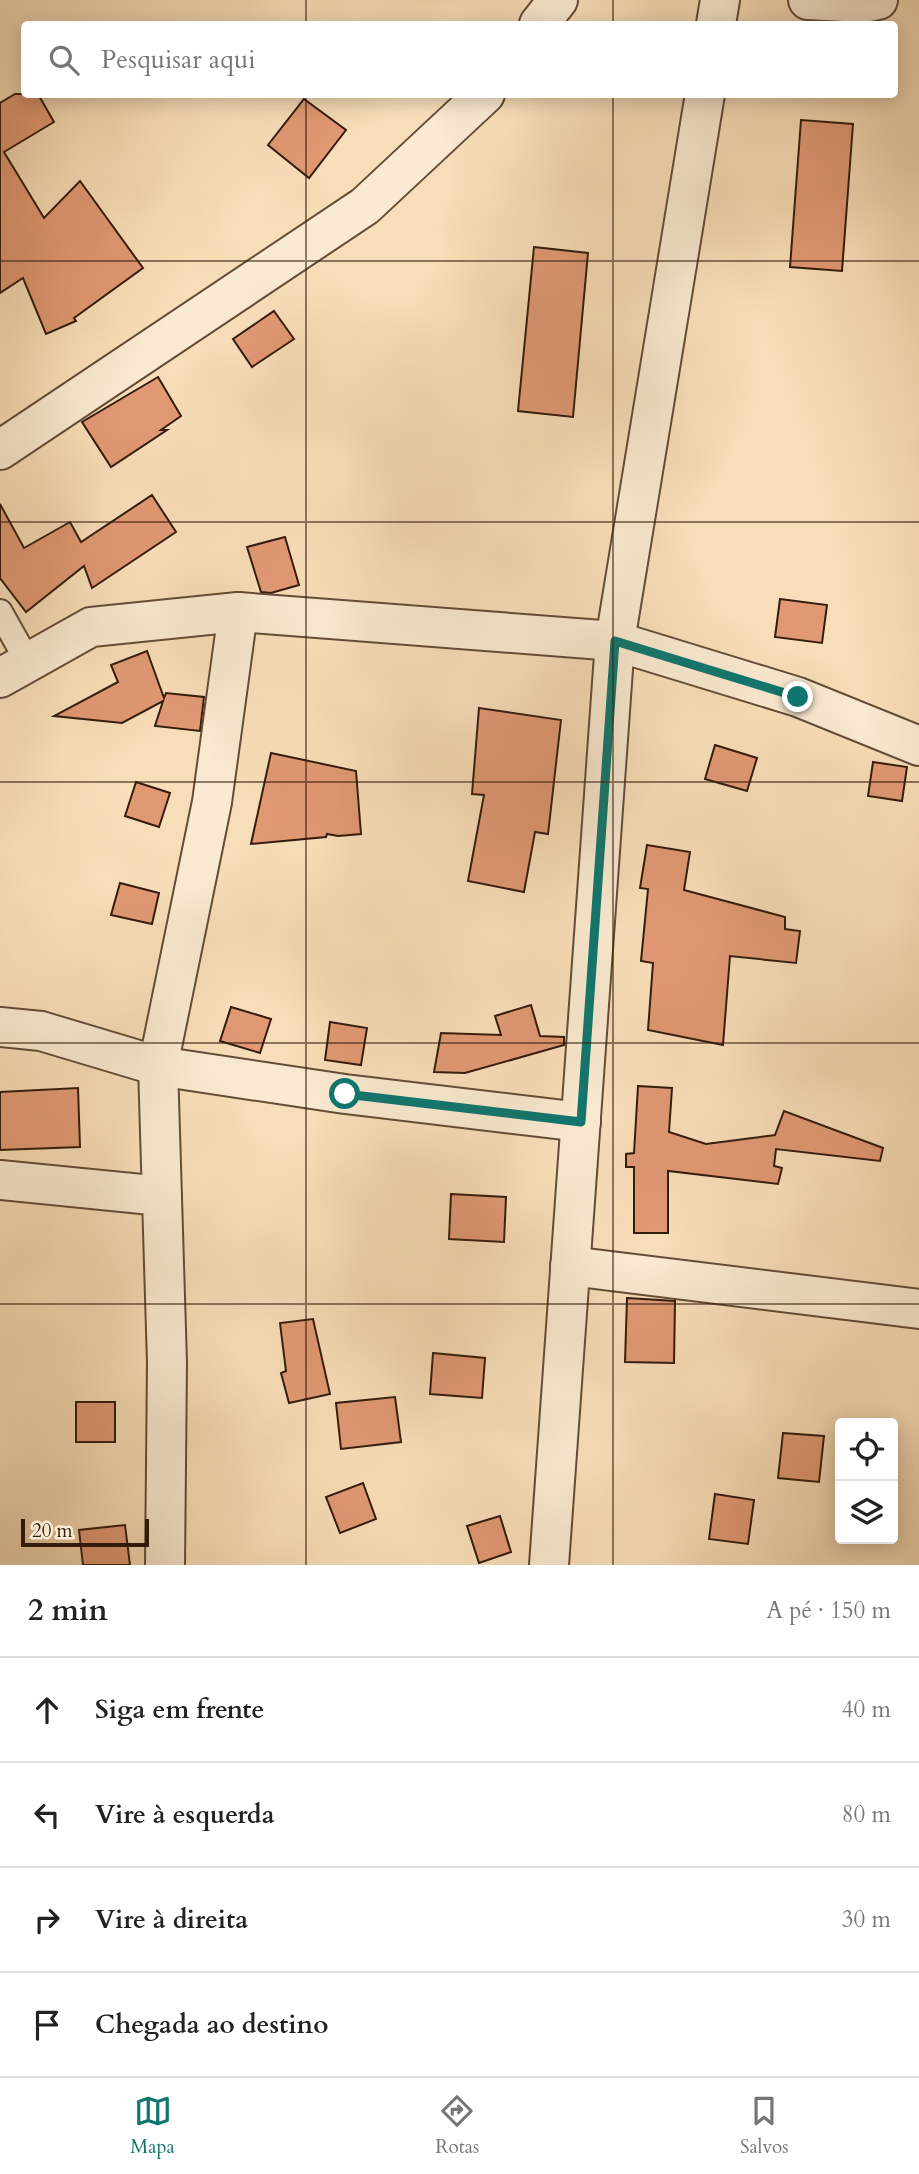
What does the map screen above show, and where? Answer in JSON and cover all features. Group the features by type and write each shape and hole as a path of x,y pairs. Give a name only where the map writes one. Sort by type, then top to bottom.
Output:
{"street":[{"path":"541,21 558,0"},
{"path":"716,21 720,0"},
{"path":"808,0 864,3 878,0"},
{"path":"0,450 365,206 481,98"},
{"path":"549,1565 615,641 704,98"},
{"path":"165,1565 167,1363 158,1066 212,802 238,612"},
{"path":"14,670 91,627 238,612 615,641 798,697 919,746"},
{"path":"0,1027 41,1031 158,1066 345,1094 581,1122"},
{"path":"0,1180 162,1196"},
{"path":"570,1266 919,1309"}],"lane":[{"path":"0,612 14,670"}],"building":[{"path":"15,94 21,94 21,98 40,98 54,122 4,152 44,218 80,181 143,268 74,318 76,321 46,334 23,278 0,293 0,103"},
{"path":"304,99 346,130 309,178 268,145"},
{"path":"801,120 853,124 842,271 790,267"},
{"path":"534,247 588,253 573,417 518,411"},
{"path":"274,311 294,339 252,367 233,339"},
{"path":"158,377 181,416 161,430 167,430 111,467 82,422"},
{"path":"152,495 176,532 92,588 84,566 26,612 0,578 0,504 24,548 70,522 81,542"},
{"path":"285,537 299,585 271,593 261,592 247,547"},
{"path":"780,599 827,605 822,643 775,637"},
{"path":"147,651 164,698 166,693 204,697 200,731 155,726 163,701 122,723 54,716 118,682 111,665"},
{"path":"479,708 561,720 548,834 535,832 524,892 468,881 484,795 472,794"},
{"path":"715,745 757,758 747,791 705,779"},
{"path":"271,753 356,771 361,834 327,834 326,837 251,844"},
{"path":"873,762 907,767 902,801 868,796"},
{"path":"136,782 170,793 159,827 125,816"},
{"path":"647,845 690,852 684,890 785,917 785,929 800,931 796,963 730,956 723,1045 648,1030 653,963 641,961 648,889 640,888"},
{"path":"120,883 159,893 152,924 111,915"},
{"path":"531,1005 540,1036 564,1037 564,1045 465,1073 434,1072 441,1033 501,1035 495,1016"},
{"path":"231,1007 271,1019 260,1053 220,1041"},
{"path":"330,1022 367,1028 361,1065 325,1060"},
{"path":"638,1086 672,1088 669,1132 706,1144 775,1135 784,1111 883,1148 880,1161 776,1149 774,1166 782,1168 778,1184 668,1171 668,1233 634,1233 634,1167 626,1167 626,1154 634,1153"},
{"path":"78,1088 80,1147 0,1150 0,1092"},
{"path":"451,1194 506,1197 504,1242 449,1239"},
{"path":"627,1298 675,1301 674,1363 625,1362"},
{"path":"313,1319 330,1394 289,1403 281,1373 286,1371 280,1323"},
{"path":"433,1353 485,1358 482,1398 430,1394"},
{"path":"395,1397 401,1442 341,1449 336,1403"},
{"path":"76,1402 115,1402 115,1442 76,1442"},
{"path":"783,1433 824,1436 819,1482 778,1478"},
{"path":"363,1483 376,1519 340,1533 326,1497"},
{"path":"715,1494 754,1500 748,1544 709,1539"},
{"path":"500,1516 511,1552 479,1563 467,1526"},
{"path":"125,1525 130,1565 83,1565 79,1530"}],"route":[{"path":"345,1094 581,1122 615,641 798,697"}]}
